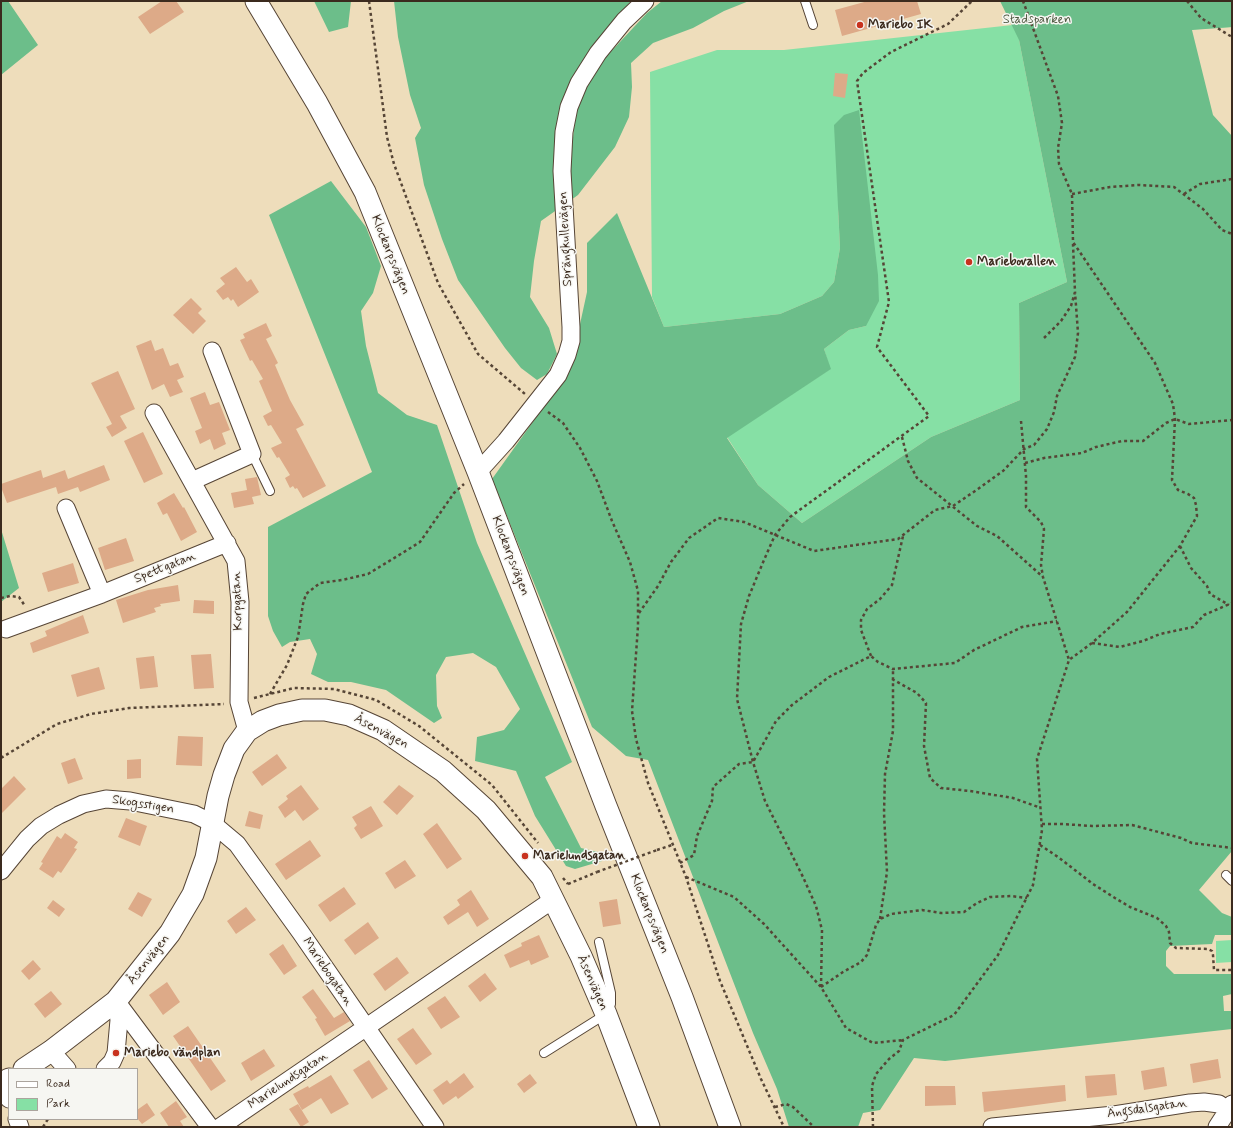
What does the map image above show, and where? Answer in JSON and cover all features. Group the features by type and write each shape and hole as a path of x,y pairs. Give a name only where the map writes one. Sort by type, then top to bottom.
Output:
{"street":[{"name":"Klockarpsvägen","path":"256,1 317,103 365,192 478,472 606,806 682,997 730,1127"},
{"name":"Sprängkullevägen","path":"478,472 506,441 558,375 567,355 571,341 572,327 562,171 564,132 569,107 579,83 598,53 624,21 645,1"},
{"path":"192,481 252,454 212,351"},
{"name":"Korpgatan","path":"154,414 236,561 239,581 239,702 247,731"},
{"path":"66,508 102,594"},
{"name":"Spettgatan","path":"6,629 102,594 227,543"},
{"name":"Åsenvägen","path":"26,1068 51,1051 116,1001 170,933 193,894 206,858 220,789 234,750 247,731 263,721 279,714 302,710 325,710 349,715 383,730 443,770 486,810 542,877 554,899 606,1014 649,1127"},
{"name":"Skogsstigen","path":"1,871 27,839 41,826 59,815 83,804 106,800 130,801 194,814 212,823"},
{"name":"Mariebogatan","path":"212,823 237,844 435,1127"},
{"name":"Marielundsgatan","path":"220,1127 554,899"},
{"path":"106,1068 112,1062 116,1053 119,1020 116,1001"},
{"path":"116,1001 210,1127"},
{"path":"51,1051 66,1068"},
{"name":"Ängsdalsgatan","path":"992,1127 1114,1115 1190,1103 1204,1102 1230,1107"},
{"path":"1217,1127 1230,1107"}],"lane":[{"path":"805,1 813,25"},
{"path":"252,454 270,491"},
{"path":"544,1053 606,1014 611,1004 611,993 599,942"}],"path":[{"path":"821,987 822,930 816,906 765,801 753,762 738,699 741,624 749,596 775,535 790,517 929,416 877,347 889,302 857,81 863,73 891,52 948,24 972,1"},
{"path":"638,614 658,586 671,562 689,538 718,518 744,522 814,551 898,539 935,510 953,506 1003,471 1024,449 1034,445 1047,429 1054,412 1057,396 1076,356 1078,333 1075,292 1072,194 1058,164 1058,148 1062,123 1058,96 1022,1"},
{"path":"1187,1 1201,18 1232,37"},
{"path":"1184,194 1200,184 1232,179"},
{"path":"1072,194 1110,187 1139,185 1174,187 1203,208 1222,230 1232,234"},
{"path":"686,877 734,897 764,924 821,987 846,1028 873,1043 903,1040 954,1015 998,955 1033,885 1042,824 1036,759 1069,660 1092,643 1127,612 1180,546 1197,516 1194,498 1178,490 1172,480 1175,419 1173,404 1155,363 1073,242"},
{"path":"1044,338 1060,321 1071,306 1075,292"},
{"path":"1025,463 1044,458 1082,453 1096,447 1122,441 1143,442 1166,423 1175,419 1189,424 1232,420"},
{"path":"1021,421 1025,463 1026,508 1041,522 1044,529 1042,565 1043,577 1069,660"},
{"path":"902,437 908,461 917,478 977,526 997,536 1043,577"},
{"path":"270,694 287,665 298,637 302,604 306,594 320,583 368,574 420,542 454,493 478,472"},
{"path":"903,536 892,585 880,599 867,609 861,620 861,630 872,656 878,662 893,669 955,663 974,650 1022,627 1057,621"},
{"path":"1180,546 1191,568 1206,586 1210,594 1228,605"},
{"path":"1,598 10,596 19,597 33,619"},
{"path":"1092,643 1120,647 1143,641 1160,634 1193,626 1204,615 1232,603"},
{"path":"753,762 776,721 792,705 829,678 872,656"},
{"path":"821,987 842,972 861,962 866,955 876,925 880,919 887,872 884,813 885,774 893,731 893,669"},
{"path":"892,678 917,693 926,703 924,746 930,778 941,788 1013,798 1041,808"},
{"path":"1,758 57,724 92,714 129,708 239,702 294,688 334,689 376,700 419,726 492,785 540,846"},
{"path":"680,863 694,855 697,836 712,801 713,787 739,764 753,762"},
{"path":"1042,824 1092,826 1132,825 1174,836 1192,844 1232,848"},
{"path":"554,899 568,884 672,845 686,877 720,981 761,1079 784,1127"},
{"path":"1040,845 1109,895 1130,907 1157,918 1166,926 1169,932 1170,943 1176,948 1208,949 1212,951 1214,970 1232,970"},
{"path":"559,872 568,884"},
{"path":"880,919 891,914 922,910 941,913 964,912 977,903 990,897 1011,896 1027,898"},
{"path":"873,1127 872,1086 876,1074 889,1059 899,1051 903,1040"},
{"path":"775,1106 786,1104 793,1108 814,1127"}],"green space":[{"path":"1,1 8,1 38,45 1,75"},
{"path":"314,1 351,1 348,27 329,32"},
{"path":"394,1 636,1 573,80 558,209 541,221 534,261 530,297 549,328 557,354 547,374 537,380 521,368 505,348 458,280 442,239 424,185 415,138 421,128 410,95 398,37"},
{"path":"662,1 749,1 724,11 693,28 653,43 631,63 632,87 629,117 615,147 578,195 571,200 571,155 577,102 590,74 647,13"},
{"name":"Stadsparken","path":"1000,1 1232,1 1232,27 1192,30 1213,115 1232,136 1232,851 1199,890 1222,913 1232,917 1232,935 1215,935 1212,944 1170,946 1166,951 1166,966 1174,974 1232,974 1232,994 1223,996 1224,1011 1232,1011 1232,1029 945,1061 914,1058 880,1110 863,1113 858,1127 789,1127 777,1089 753,1033 648,760 626,756 592,727 492,479 570,370 587,292 587,243 617,213 664,327 780,314 822,296 834,282 840,248 834,125 844,115 859,110 878,275 879,301 866,326 849,330 824,349 831,369 727,438 758,485 802,523 931,437 1020,400 1019,303 1067,282 1019,40"},
{"name":"Mariebovallen","path":"1232,1 1232,27 1019,40 1067,282 1019,303 1020,400 931,437 802,523 758,485 727,437 830,369 824,349 849,330 866,326 838,207 840,248 834,282 822,296 780,314 664,327 652,297 650,72 717,50 784,50"},
{"path":"331,181 366,227 381,266 373,293 361,311 366,346 378,393 407,415 437,425 477,543 572,762 545,777 581,848 602,853 602,861 575,869 566,866 535,816 516,771 475,761 477,737 504,730 520,709 496,667 473,653 446,657 436,675 437,706 442,718 434,723 386,690 351,682 328,682 311,674 317,654 310,639 290,642 282,647 273,631 268,616 268,527 372,472 269,215"},
{"path":"1,529 19,588 1,602"},
{"path":"1232,940 1232,962 1216,963 1216,941"}],"building":[{"path":"162,1 176,1 184,12 150,34 138,17"},
{"name":"Mariebo IK","path":"868,1 917,1 921,14 842,36 835,10"},
{"path":"835,73 848,74 845,98 833,96"},
{"path":"236,267 247,282 251,279 259,292 238,307 233,299 231,301 228,297 223,300 216,291 225,284 220,278"},
{"path":"191,298 202,309 198,313 206,321 193,334 173,315"},
{"path":"266,323 272,336 266,339 278,363 275,365 290,400 304,425 296,429 326,486 303,498 297,488 295,489 293,486 290,488 285,478 290,475 279,457 277,458 271,448 282,443 271,425 268,426 263,416 272,411 259,381 263,379 252,360 250,361 240,340 245,338 243,334"},
{"path":"151,340 155,351 163,348 170,366 178,363 184,377 177,380 183,392 170,397 164,384 152,390 136,346"},
{"path":"118,371 135,409 120,416 127,428 112,437 106,427 112,424 91,383"},
{"path":"205,392 210,405 219,402 230,430 222,433 226,444 214,450 210,439 200,444 195,431 202,428 190,398"},
{"path":"143,432 163,474 144,483 124,441"},
{"path":"104,465 110,480 80,492 78,487 58,494 56,487 7,503 1,487 1,484 41,470 43,478 65,470 68,479"},
{"path":"257,477 261,495 252,497 254,504 234,508 231,493 247,490 245,479"},
{"path":"174,493 183,508 184,507 197,532 181,541 167,513 163,515 157,503"},
{"path":"126,538 134,561 105,570 98,548"},
{"path":"73,563 79,583 48,592 42,573"},
{"path":"178,585 180,601 160,604 161,606 154,608 156,612 123,623 116,600 148,590"},
{"path":"194,600 214,601 214,614 193,613"},
{"path":"83,615 89,633 33,653 30,643 47,636 45,631"},
{"path":"211,654 214,688 194,689 191,655"},
{"path":"154,656 158,687 140,689 136,658"},
{"path":"99,667 105,689 77,697 71,675"},
{"path":"178,736 203,737 202,766 176,765"},
{"path":"277,754 287,768 262,786 252,772"},
{"path":"75,758 83,779 68,784 61,763"},
{"path":"141,759 141,778 127,779 127,760"},
{"path":"14,776 26,789 1,814 1,789"},
{"path":"301,785 319,809 303,821 295,810 285,818 278,807 288,799 286,796"},
{"path":"399,785 414,796 397,815 383,802"},
{"path":"371,806 383,826 361,839 354,828 357,825 352,817"},
{"path":"249,811 263,815 260,829 245,826"},
{"path":"126,818 147,826 140,846 118,837"},
{"path":"437,823 462,859 447,869 423,834"},
{"path":"65,833 78,842 74,848 77,849 61,873 58,871 53,878 39,869 43,863 41,862 57,836 61,839"},
{"path":"310,840 321,856 286,880 275,864"},
{"path":"405,860 416,876 395,889 385,873"},
{"path":"344,887 356,904 330,922 318,905"},
{"path":"471,890 489,919 477,927 468,912 448,925 443,917 460,905 457,900"},
{"path":"138,892 152,899 142,917 128,909"},
{"path":"617,899 621,924 603,927 599,902"},
{"path":"53,900 65,909 59,917 47,908"},
{"path":"246,907 256,920 236,934 227,921"},
{"path":"368,922 379,938 355,955 344,940"},
{"path":"539,935 549,957 531,965 529,960 510,968 504,955 522,946 521,943"},
{"path":"283,944 297,966 284,975 269,954"},
{"path":"397,957 409,973 385,991 373,974"},
{"path":"33,960 41,969 29,980 21,971"},
{"path":"485,973 497,989 480,1002 468,986"},
{"path":"167,982 180,1002 163,1015 149,995"},
{"path":"313,989 334,1018 344,1012 350,1021 325,1036 315,1019 317,1018 302,997"},
{"path":"51,991 62,1004 45,1018 34,1004"},
{"path":"445,996 460,1017 441,1029 427,1008"},
{"path":"188,1026 226,1081 211,1091 173,1036"},
{"path":"413,1028 432,1054 416,1065 397,1039"},
{"path":"264,1049 275,1066 251,1081 241,1063"},
{"path":"1218,1059 1221,1078 1193,1083 1190,1064"},
{"path":"369,1060 388,1089 372,1099 353,1070"},
{"path":"1164,1067 1167,1086 1144,1090 1141,1071"},
{"path":"464,1073 474,1087 458,1099 456,1096 443,1105 433,1090 447,1080 450,1084"},
{"path":"530,1074 537,1083 524,1093 517,1084"},
{"path":"1115,1074 1117,1095 1087,1098 1085,1076"},
{"path":"331,1075 349,1104 331,1114 321,1098 302,1110 293,1094 308,1086 309,1088"},
{"path":"1065,1085 1066,1101 984,1112 982,1092"},
{"path":"925,1086 955,1086 956,1105 925,1106"},
{"path":"176,1101 187,1117 180,1121 184,1127 169,1127 160,1113"},
{"path":"147,1103 155,1115 142,1124 138,1119 138,1109"},
{"path":"298,1104 309,1122 301,1127 289,1109"}],"place":[{"name":"Mariebo IK","path":"860,25"},
{"name":"Mariebovallen","path":"969,262"},
{"name":"Marielundsgatan","path":"525,856"},
{"name":"Mariebo vändplan","path":"116,1053"}]}
